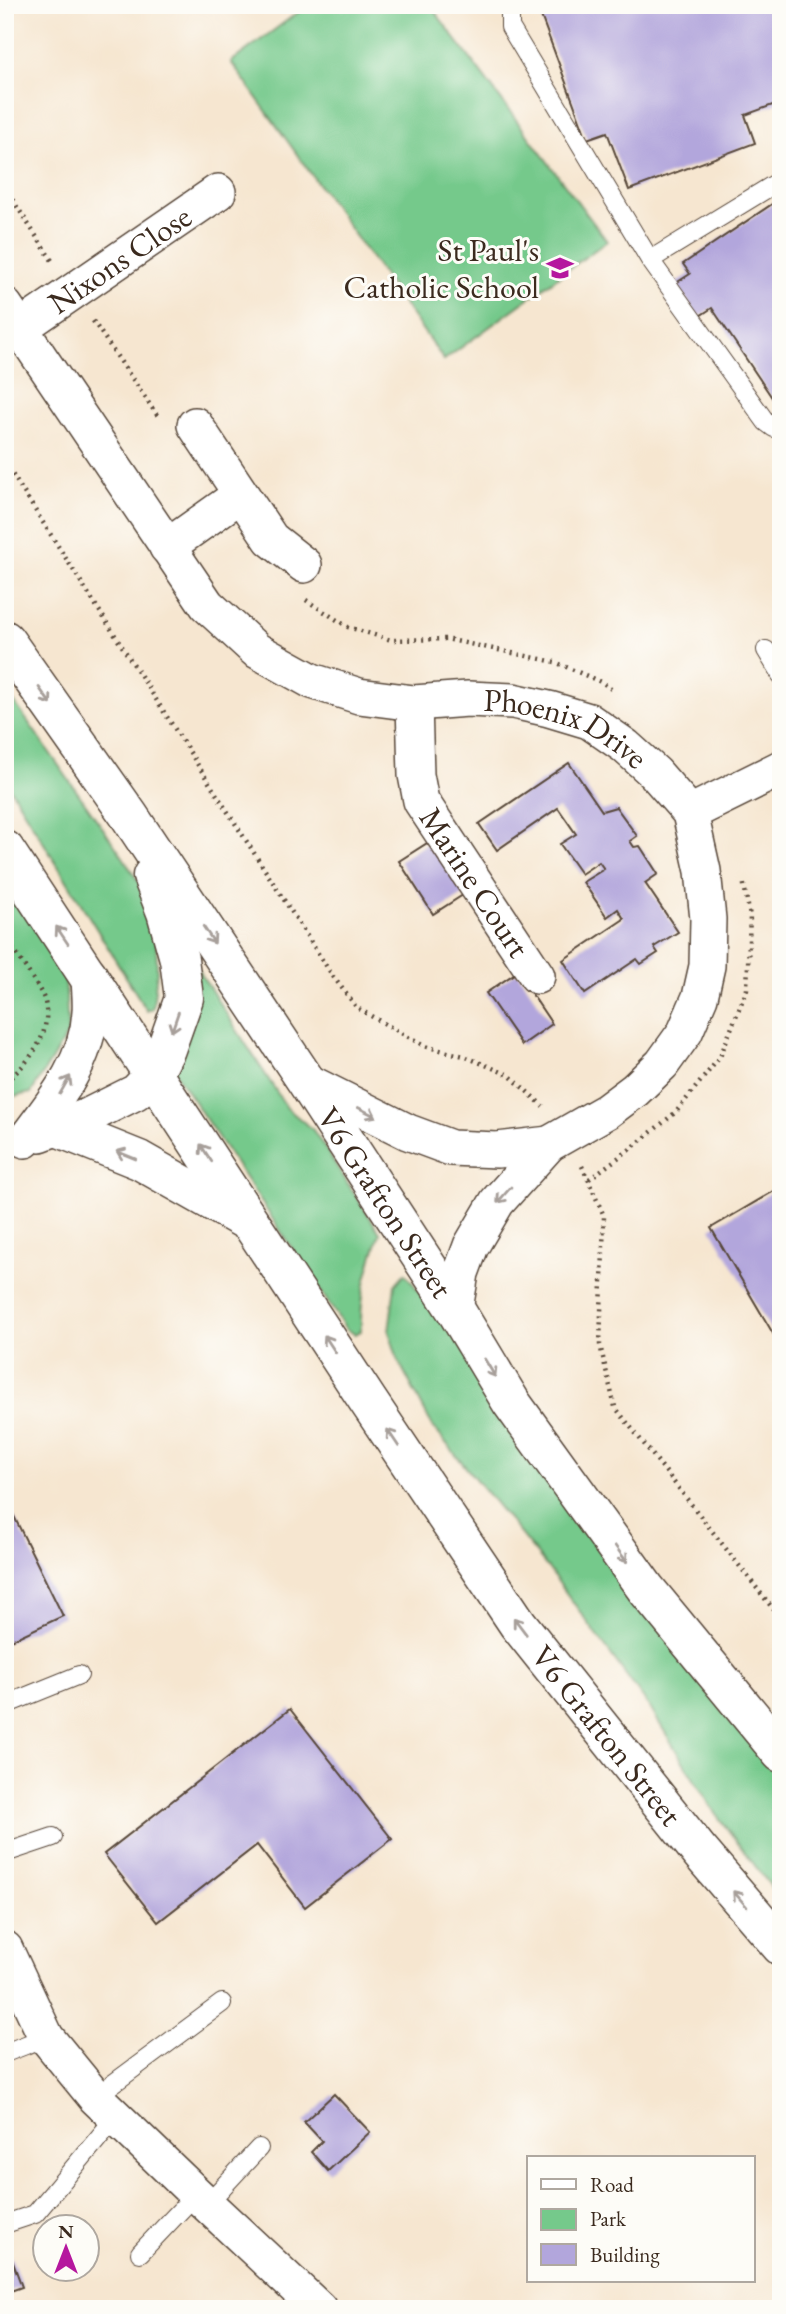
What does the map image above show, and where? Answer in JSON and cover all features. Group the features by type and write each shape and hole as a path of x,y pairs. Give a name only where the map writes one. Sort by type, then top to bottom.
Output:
{"street":[{"name":"Nixons Close","path":"12,317 218,192"},
{"name":"Phoenix Drive","path":"12,317 207,605 256,650 312,681 359,696 414,703 468,699 513,701 589,722 625,746 655,773 690,813 703,871 708,919 707,966 700,997 685,1032 662,1064 635,1090 607,1111 557,1140 497,1202 471,1246 461,1273 455,1309"},
{"path":"195,425 271,539 304,565"},
{"path":"167,547 240,495"},
{"name":"V6 Grafton Street","path":"5,640 130,817 306,1081 455,1309 511,1402 646,1589 781,1753"},
{"name":"Marine Court","path":"414,703 416,775 421,801 537,976"},
{"path":"690,813 781,768"},
{"path":"29,1139 90,1115 136,1092 154,1073 166,1049 184,998 179,959 166,912 130,817"},
{"name":"V6 Grafton Street","path":"5,850 517,1624 700,1852 781,1946"},
{"path":"29,1139 61,1094 77,1064 89,1027 89,975"},
{"path":"306,1081 408,1132 451,1148 497,1150 557,1140"},
{"path":"29,1139 139,1160 250,1223"},
{"path":"5,1949 46,2037 106,2107 319,2309"}],"lane":[{"path":"510,5 510,27 650,260 766,422 774,428 781,428"},
{"path":"650,260 781,180"},
{"path":"766,650 781,675"},
{"path":"5,1705 79,1675"},
{"path":"5,1853 53,1838"},
{"path":"5,2224 35,2214 106,2107 222,2003"},
{"path":"5,2053 46,2037"},
{"path":"140,2253 260,2148"}],"path":[{"path":"5,463 332,975 357,1008 424,1046 464,1056 509,1075 541,1104 557,1140 589,1179 604,1216 600,1345 614,1407 781,1619"},
{"path":"5,937 45,1001 45,1025 39,1044 30,1058 5,1082"}],"green space":[{"path":"308,5 430,5 607,241 444,360 231,62"},
{"path":"5,689 123,857 151,902 156,933 157,971 153,1008 147,1011 5,780"},
{"path":"5,871 65,973 68,1033 31,1093 5,1098"},
{"path":"192,960 287,1108 313,1130 380,1233 363,1292 361,1331 355,1334 346,1329 173,1070"},
{"path":"405,1273 781,1770 781,1900 713,1810 650,1708 548,1568 433,1427 398,1360 389,1331 395,1285"}],"building":[{"path":"537,5 781,5 781,102 745,115 755,143 629,190 607,132 587,139"},
{"path":"781,198 781,411 712,308 698,317 676,283 690,274 683,264"},
{"path":"569,763 602,811 616,807 637,836 630,841 634,847 640,846 658,874 645,883 678,932 654,947 658,953 641,964 637,959 585,994 563,960 624,919 618,909 607,917 583,882 604,869 599,862 581,874 560,844 576,834 558,808 497,850 479,824"},
{"path":"432,840 466,893 433,914 399,861"},
{"path":"517,972 552,1024 522,1045 486,993"},
{"path":"781,1187 781,1347 711,1228"},
{"path":"7,1502 63,1616 5,1643 5,1503"},
{"path":"290,1709 392,1839 305,1907 257,1845 158,1922 104,1854"},
{"path":"334,2094 370,2132 328,2171 311,2152 322,2141 304,2122"},
{"path":"11,2257 22,2287 5,2293 5,2259"}],"place":[{"name":"St Paul's Catholic School","path":"560,268"}]}
